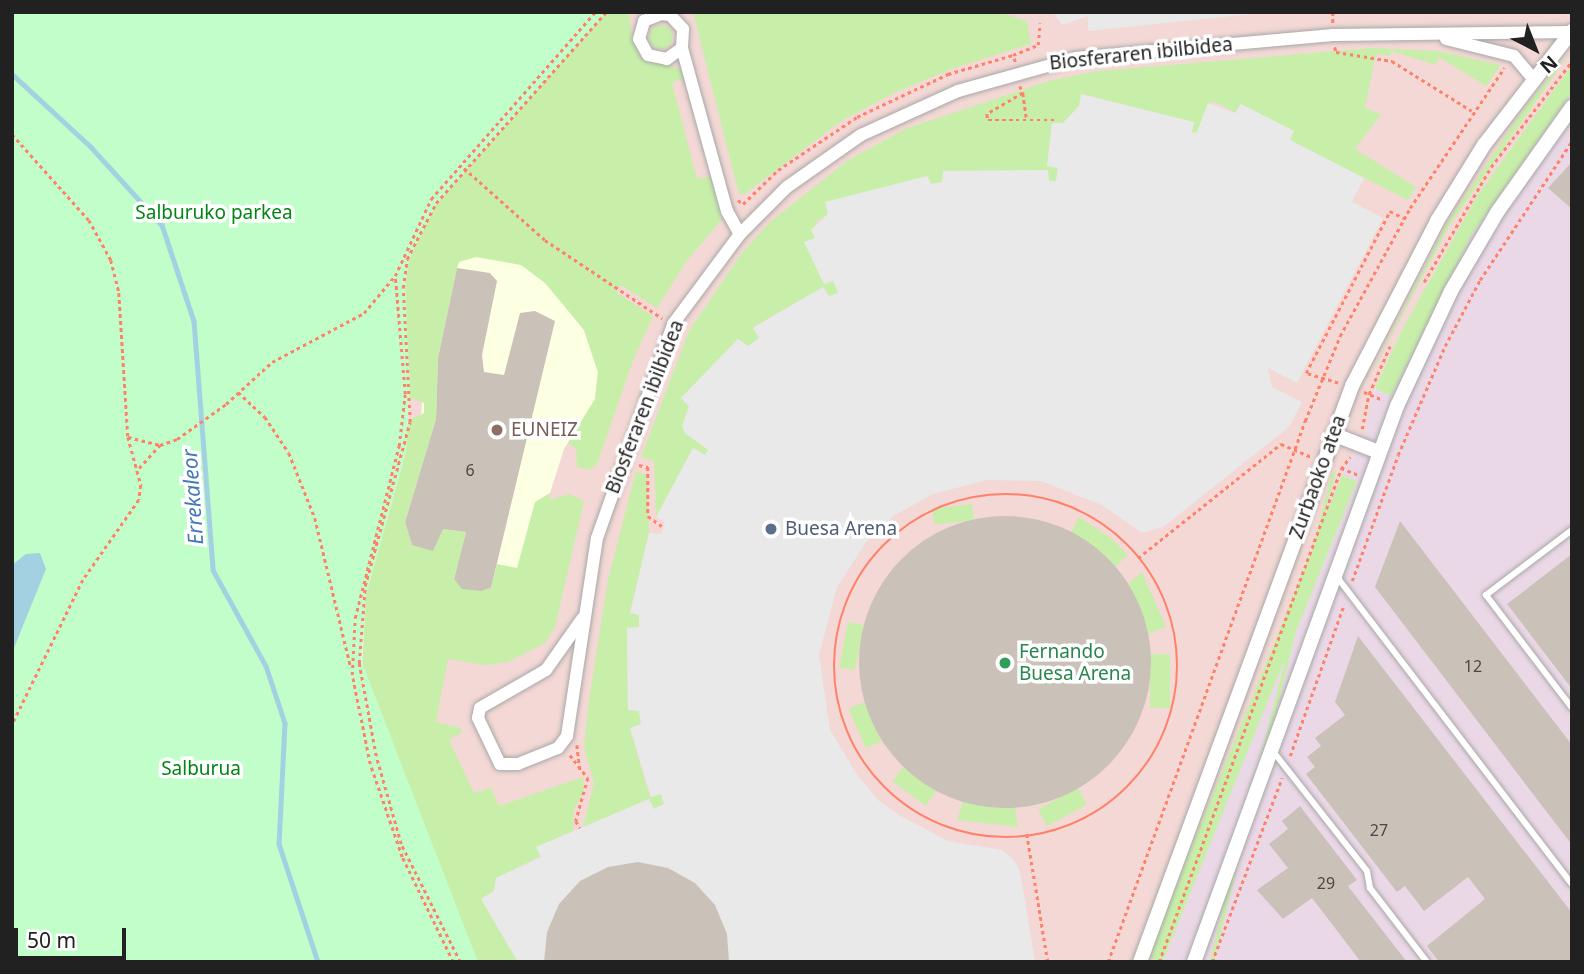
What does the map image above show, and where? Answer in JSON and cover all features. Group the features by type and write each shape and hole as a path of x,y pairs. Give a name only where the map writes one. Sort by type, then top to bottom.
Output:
{"street":[{"name":"Biosferaren ibilbidea","path":"582,619 546,670 480,708 478,718 500,764 518,764 563,743 597,538 622,461 673,324 740,233 787,187 861,135 958,91 1018,78 1076,58 1333,35 1571,31"},
{"name":"Zurbaoko atea","path":"1140,962 1352,386 1437,221 1533,79 1571,31"},
{"name":"Biosferaren ibilbidea","path":"1425,34 1514,57 1533,79"},
{"path":"682,48 727,211 740,233"},
{"path":"1194,962 1368,479 1397,406 1451,291 1498,211 1572,107"},
{"path":"1333,434 1379,452"}],"lane":[{"path":"1572,530 1486,596 1572,708"},
{"path":"1334,573 1572,884"},
{"path":"1271,748 1367,871 1370,888 1427,962"}],"path":[{"path":"460,962 401,844 376,757 361,685 359,635 365,586 410,422 403,288 407,259 436,203 595,12"},
{"path":"139,468 160,445 210,415 272,362 364,313 396,276 419,218 606,12"},
{"path":"1333,12 1336,52 1392,61 1472,111"},
{"path":"735,197 743,204 778,170 857,117 948,75 1038,45 1040,23"},
{"path":"1327,48 1353,47"},
{"path":"1013,55 1027,120"},
{"path":"1423,283 1491,167 1572,61"},
{"path":"1108,962 1323,379 1405,219 1472,111 1507,65 1501,62"},
{"path":"1018,78 1026,82"},
{"path":"1009,87 1018,78"},
{"path":"1023,93 987,114 988,120 1058,120"},
{"path":"12,134 89,220 111,260 119,293 128,437 139,468 139,499 83,580 12,725"},
{"path":"1212,962 1415,414 1480,279 1572,141"},
{"path":"464,168 545,240 673,324"},
{"path":"1405,219 1390,211 1306,373 1352,386 1415,414"},
{"path":"361,685 352,675 355,618 401,433 405,394 396,276"},
{"path":"1159,962 1341,469 1359,444 1369,394 1393,340"},
{"path":"238,392 265,417 289,453 315,518 370,764 402,857 453,962"},
{"path":"128,437 160,445"},
{"path":"1138,558 1281,444 1387,486"},
{"path":"622,461 649,467 649,516 662,526"},
{"path":"1017,494 1052,500 1094,520 1138,558 1173,620 1181,654 1171,729 1151,765 1093,814 1059,829 1027,834 957,830 922,817 868,770 846,737 834,699 831,667 844,598 888,542 915,520 947,504 982,496 1017,494"},
{"path":"579,736 580,771"},
{"path":"563,743 588,779 576,821 580,828"},
{"path":"1027,834 1048,962"}],"shaded area":[{"path":"606,12 1572,12 1572,65 1479,193 1403,328 1375,388 1366,433 1342,475 1162,962 462,962 366,595 406,452 410,387"},
{"path":"1053,12 1251,14 1088,31 1088,16 1062,25"},
{"path":"1572,65 1572,962 1162,962 1342,475 1366,433 1371,400 1403,328 1479,193"},
{"name":"Buesa Arena","path":"1081,94 1194,122 1192,133 1197,132 1208,103 1235,113 1241,104 1294,131 1290,140 1364,178 1352,202 1383,218 1297,383 1268,368 1272,387 1302,402 1289,427 1163,527 1142,533 1102,505 1041,481 987,480 933,494 895,515 869,538 837,587 819,655 830,730 856,773 878,800 899,815 948,841 1002,850 1013,859 1020,871 1035,962 518,962 481,899 494,891 496,878 541,857 536,847 649,799 654,809 664,804 661,794 651,797 630,728 641,724 639,711 628,710 627,628 639,627 639,615 630,613 649,533 661,534 665,522 656,517 693,448 705,455 708,450 685,433 682,426 689,407 681,398 738,339 748,346 759,338 753,328 823,287 829,296 838,293 833,281 824,284 804,242 815,238 811,230 828,214 825,202 927,176 931,184 942,182 943,171 1048,170 1049,181 1056,181 1058,168 1047,166 1052,123 1063,123 1079,106"},
{"name":"EUNEIZ","path":"504,254 541,276 584,330 598,372 595,399 564,449 550,493 544,582 445,603 392,517 421,417 429,293 466,255"}],"green space":[{"name":"Salburua","path":"12,12 606,12 436,204 409,259 405,286 410,387 406,452 366,595 361,660 478,962 12,962"},
{"path":"606,12 629,12 632,39 641,57 683,70 686,77 672,83 697,179 711,176 722,219 686,262 657,308 621,285 616,292 653,316 634,358 597,464 590,470 577,467 576,449 568,443 595,399 598,372 584,330 545,283 521,265 476,257 459,262 438,358 436,419 405,522 412,545 443,529 466,532 454,579 481,591 491,588 497,564 517,568 535,502 550,493 550,500 569,494 584,501 555,627 545,643 508,662 485,665 448,659 436,722 461,728 461,733 449,740 474,793 491,788 499,806 583,777 584,791 574,810 573,831 537,847 541,856 496,878 494,891 481,899 518,962 462,962 362,670 366,595 406,452 408,421 424,413 424,403 409,397 405,287 409,259 436,204"},
{"path":"693,12 998,12 1027,21 1031,44 954,68 894,93 841,121 745,194 739,194"},
{"path":"656,25 666,25 673,32 673,42 666,49 656,49 649,42 649,32"},
{"path":"1373,48 1438,51 1501,65 1486,86 1439,57 1436,65 1391,51 1390,56 1376,54 1365,108 1381,114 1355,149 1416,187 1408,200 1289,140 1294,131 1240,104 1236,113 1213,101 1197,132 1191,134 1194,123 1082,94 1079,106 1063,123 1052,123 1047,166 1058,167 1056,181 1049,181 1048,171 943,172 943,182 931,184 927,176 825,203 828,214 817,221 815,238 805,242 824,284 833,281 839,293 829,297 823,287 753,327 759,338 748,347 738,339 681,398 690,407 685,415 708,450 705,455 693,448 656,517 654,461 641,457 689,331 741,254 770,222 847,161 905,129 1052,80 1098,71"},
{"path":"1572,50 1450,225 1365,386 1447,223 1525,107"},
{"path":"1572,65 1572,92 1471,236 1391,396 1375,388 1403,328 1479,193"},
{"path":"636,471 647,475 649,533 630,612 639,615 639,627 627,628 628,710 639,711 641,724 630,729 650,797 661,793 664,804 654,809 649,799 583,827 594,783 584,747 589,700 608,580"},
{"path":"1332,471 1336,472 1214,962 1210,962"},
{"path":"1342,475 1357,481 1162,962 1148,956"},
{"path":"972,504 974,520 934,525 932,509"},
{"path":"1079,517 1111,538 1128,555 1115,567 1071,532"},
{"path":"1142,572 1166,627 1147,634 1128,584"},
{"path":"848,622 864,625 855,670 839,667"},
{"path":"1150,654 1170,654 1170,708 1150,708"},
{"path":"864,702 881,741 866,748 848,709"},
{"path":"903,767 936,791 926,806 892,782"},
{"path":"1078,788 1087,805 1047,826 1038,809"},
{"path":"963,802 1015,808 1018,827 957,820"}],"water":[{"path":"40,553 46,569 12,653 12,565 26,554"}],"building":[{"path":"1572,162 1572,209 1548,188"},
{"path":"457,268 490,273 497,281 482,355 484,372 504,375 520,313 535,311 555,321 491,588 481,591 462,589 454,579 466,532 443,529 433,551 412,545 405,522 436,419 438,358"},
{"name":"Fernando Buesa Arena","path":"1005,516 1033,519 1061,528 1086,541 1108,559 1126,581 1139,606 1148,634 1151,662 1148,690 1139,718 1126,743 1108,765 1086,783 1061,796 1033,805 1005,808 977,805 949,796 924,783 902,765 884,743 871,718 862,690 859,662 862,634 871,606 884,581 902,559 924,541 949,528 977,519"},
{"path":"1400,521 1572,745 1572,845 1375,587"},
{"path":"1572,554 1572,689 1507,604"},
{"path":"1358,636 1572,913 1572,962 1439,962 1427,946 1485,899 1468,877 1424,911 1405,886 1397,892 1306,774 1315,767 1307,757 1321,746 1315,738 1345,715 1335,702"},
{"path":"1300,806 1357,880 1348,886 1407,962 1361,962 1312,898 1283,919 1257,890 1288,868 1269,844 1288,829 1282,821"},
{"path":"638,862 668,868 695,883 715,905 727,934 729,962 544,962 547,932 559,904 580,881 608,867"}],"waterway":[{"name":"Errekaleor","path":"12,74 91,147 162,225 194,321 213,570 266,666 285,723 279,844 318,962"}],"place":[{"name":"EUNEIZ","path":"497,430"},
{"name":"Buesa Arena","path":"771,529"},
{"name":"Fernando Buesa Arena","path":"1005,663"}],"park label":[{"name":"Salburuko parkea","path":"214,213"}]}
